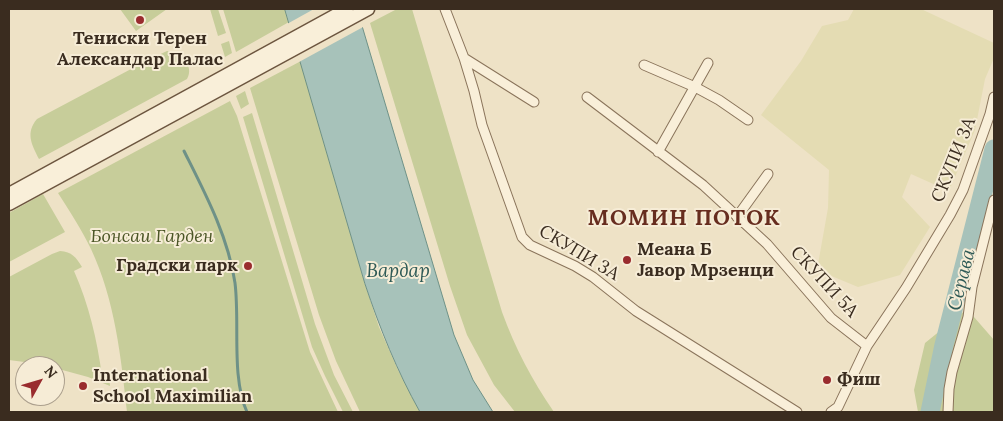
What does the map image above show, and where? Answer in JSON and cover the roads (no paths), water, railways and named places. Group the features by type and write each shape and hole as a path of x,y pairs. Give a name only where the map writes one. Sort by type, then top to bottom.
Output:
{"street":[{"path":"229,79 347,9"},
{"path":"9,204 17,193 229,79 368,9"},
{"name":"СКУПИ 3А","path":"445,9 464,58 482,125 522,237 530,245 575,266 593,277 636,311 797,412"},
{"path":"464,58 534,102"},
{"path":"658,152 708,63"},
{"path":"644,64 695,87 719,100 748,120"},
{"name":"СКУПИ 5А","path":"587,97 703,185 767,244 831,318 867,346"},
{"name":"СКУПИ 3А","path":"831,412 838,407 867,346 950,215 963,190 990,114 994,97"},
{"path":"737,217 768,174"},
{"path":"948,412 952,372 968,317 972,287 994,200"}],"water":[{"name":"Вардар","path":"285,9 357,9 454,335 473,380 493,412 420,412 412,397 390,349 365,284"}],"waterway":[{"name":"Серава","path":"930,412 944,345 994,149"},
{"path":"184,151 215,215 232,266 236,299 237,366 242,398 247,412"}],"place":[{"name":"Тениски Терен Александар Палас","path":"140,20"},
{"name":"Меана Б Јавор Мрзенци","path":"627,260"},
{"name":"Градски парк","path":"248,266"},
{"name":"Фиш","path":"827,380"},
{"name":"International School Maximilian","path":"83,386"}],"district":[{"name":"МОМИН ПОТОК","path":"684,219"}],"park label":[{"name":"Бонсаи Гарден","path":"152,237"}]}
